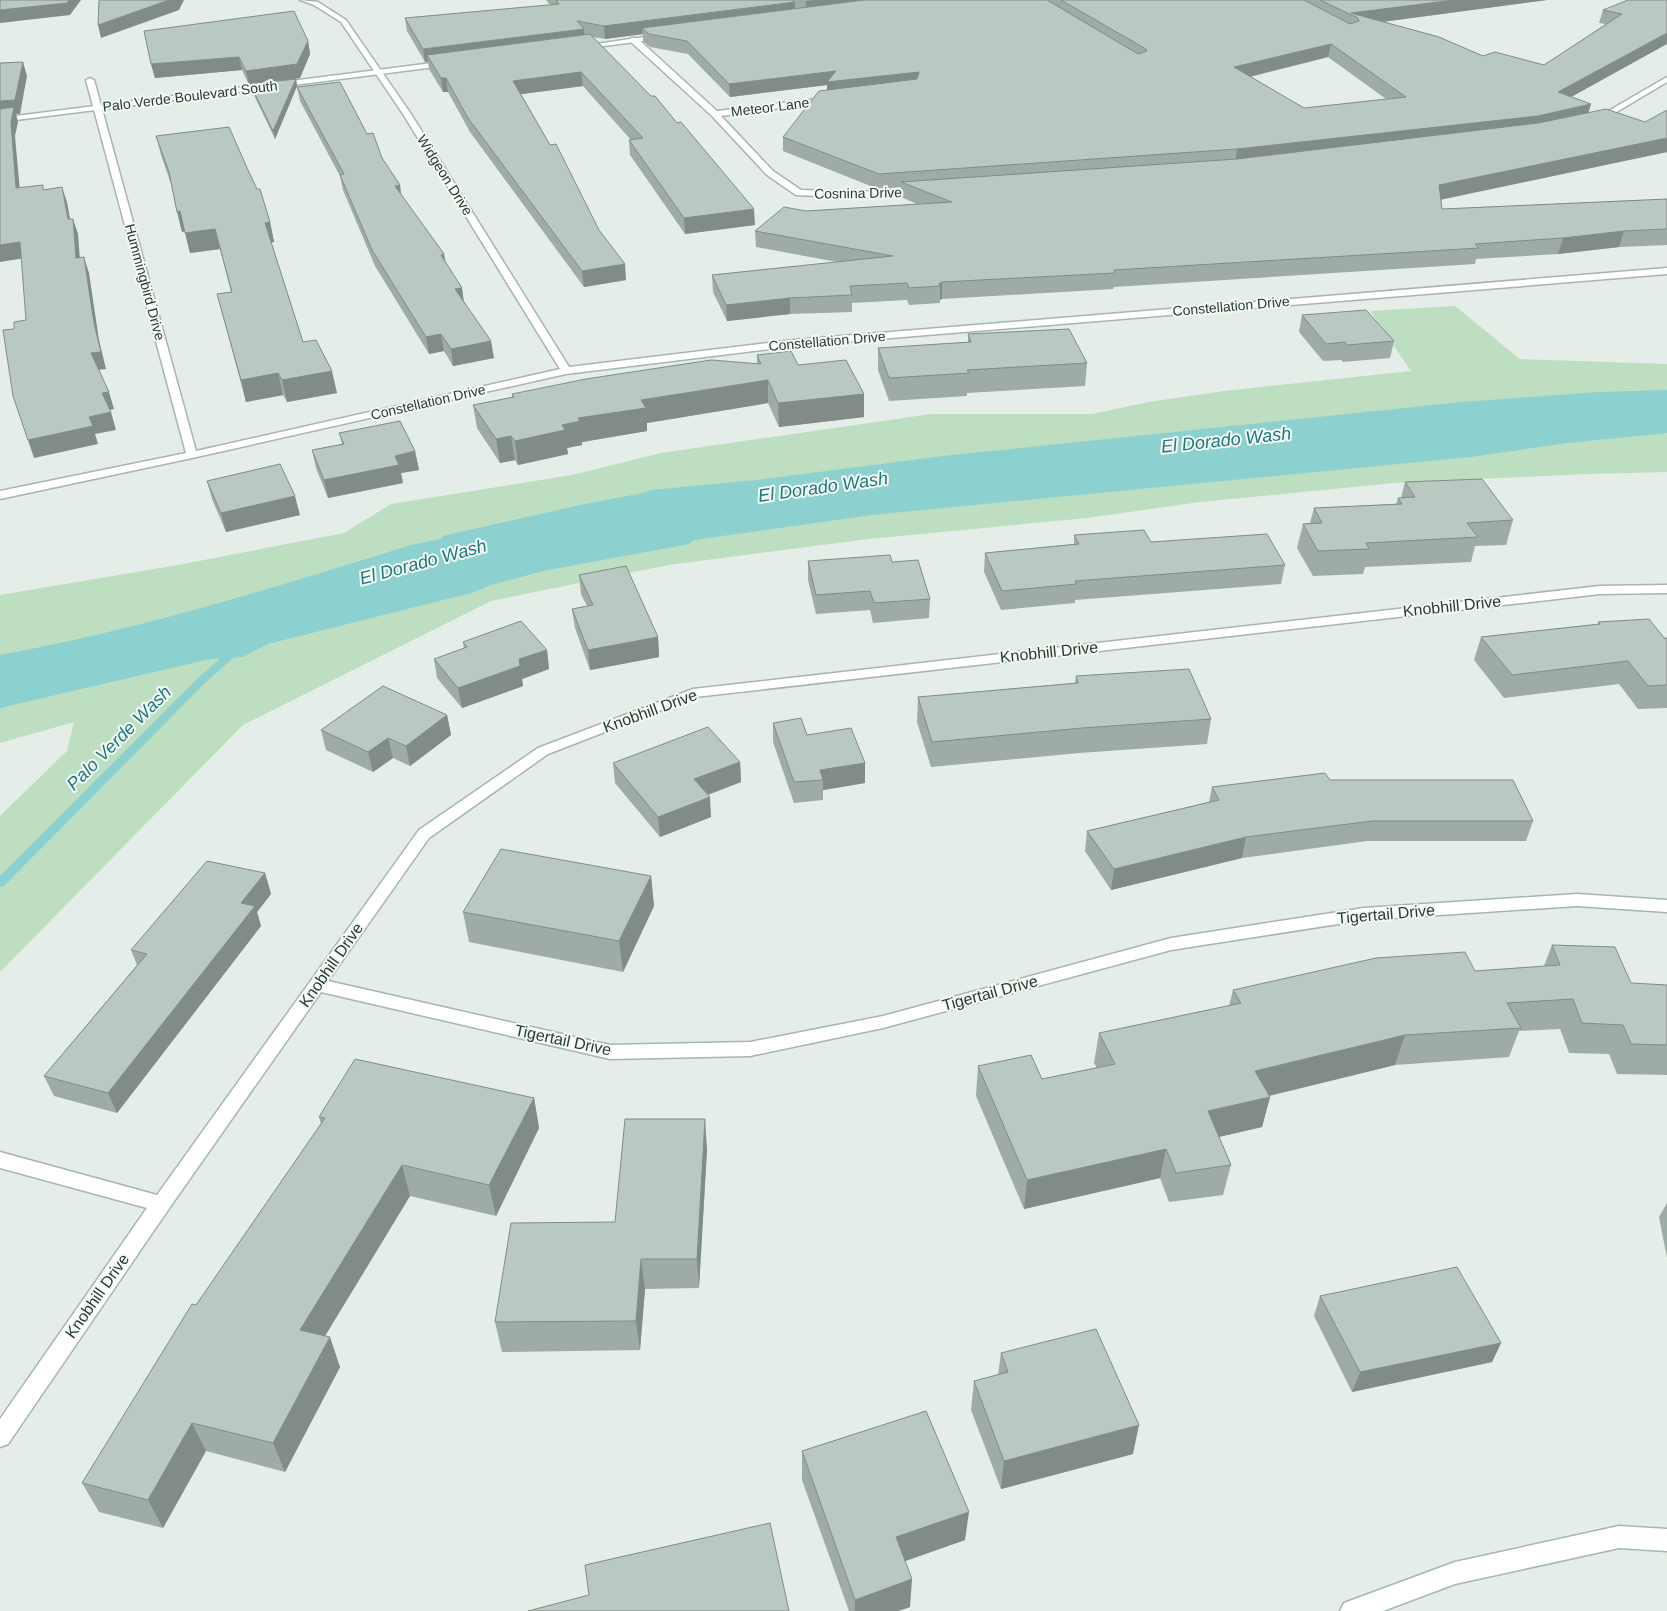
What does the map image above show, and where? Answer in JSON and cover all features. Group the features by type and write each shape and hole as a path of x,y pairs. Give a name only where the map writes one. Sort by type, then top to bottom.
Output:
{"street":[{"name":"Widgeon Drive","path":"303,0 316,4 344,21 407,114 566,371"},
{"path":"575,48 672,35"},
{"name":"Cosnina Drive","path":"634,40 715,114 770,173 799,193 859,195 934,190"},
{"name":"Palo Verde Boulevard South","path":"0,120 457,62"},
{"path":"1588,122 1597,120 1667,79"},
{"name":"Hummingbird Drive","path":"90,80 192,455"},
{"name":"Meteor Lane","path":"715,114 838,98"},
{"name":"Constellation Drive","path":"0,495 192,455 566,371 794,343 1667,271"},
{"name":"Knobhill Drive","path":"0,1437 161,1204 424,834 543,751 693,693 1600,590 1667,589"},
{"name":"Tigertail Drive","path":"317,985 610,1052 750,1049 883,1022 1171,944 1364,914 1577,900 1667,906"},
{"path":"0,1160 161,1204"},
{"path":"1352,1611 1454,1572 1620,1537 1667,1540"}],"green space":[{"path":"1455,306 1520,359 1667,364 1667,472 1394,483 1200,502 1087,518 869,539 668,565 491,601 243,725 0,972 0,816 67,751 74,722 0,743 0,595 178,565 344,533 391,504 572,475 661,453 931,414 1092,414 1149,402 1224,391 1411,371 1370,311"}],"water":[{"name":"El Dorado Wash","path":"1667,390 1667,433 1567,443 1471,457 872,515 694,540 689,544 543,571 491,585 471,593 268,644 243,657 210,659 0,708 0,655 52,645 156,620 258,592 411,545 441,539 443,536 651,490 756,480 943,456 1462,402 1599,392"}],"building":[{"path":"0,0 69,0 67,3 0,10"},
{"path":"99,0 169,0 98,25"},
{"path":"556,0 792,0 795,2 604,26 577,21 584,29 423,49 405,18 559,4"},
{"path":"864,0 1047,0 1138,54 1147,51 1061,0 1304,0 1350,24 1359,21 1358,18 1320,0 1454,0 1351,13 1439,37 1483,56 1495,52 1544,65 1622,14 1603,10 1628,0 1667,0 1667,33 1558,92 1591,104 1538,116 1237,149 879,174 783,137 819,91 917,79 919,72 827,82 836,71 729,84 687,41 649,34 642,28","holes":["1331,44 1406,97 1304,108 1234,67"]},
{"path":"294,11 308,41 297,64 246,71 239,57 151,64 144,31"},
{"path":"590,34 651,96 655,96 677,123 681,122 754,209 684,218 629,140 643,138 581,72 513,81 550,145 556,144 599,230 625,264 582,271 468,118 446,78 441,78 427,55"},
{"path":"23,62 15,100 0,101 0,63"},
{"path":"296,79 273,131 250,84"},
{"path":"340,82 367,134 373,133 382,158 400,185 395,186 444,254 441,255 462,288 455,289 491,341 451,349 441,334 426,337 372,250 340,175 344,174 297,87"},
{"path":"14,107 11,122 16,188 43,185 43,190 62,187 68,219 73,219 76,258 84,257 94,323 101,352 91,353 109,392 102,393 111,412 89,417 93,426 28,440 13,396 3,330 14,329 14,322 26,320 20,242 0,245 0,109"},
{"path":"1606,109 1645,122 1667,110 1667,138 1439,185 1442,209 1667,199 1667,229 1475,244 1479,248 1114,270 1115,273 942,282 939,284 940,286 909,288 907,283 850,286 852,295 790,298 726,305 712,275 893,256 755,231 784,207 806,211 952,202 901,182 1237,159 1538,123"},
{"path":"229,127 257,189 260,189 270,222 265,223 303,342 316,340 332,371 282,380 278,373 241,380 217,294 232,292 215,229 185,233 180,211 177,212 169,172 156,136"},
{"path":"1366,310 1394,341 1347,345 1345,342 1326,344 1302,315"},
{"path":"1069,329 1087,363 967,370 969,373 889,378 878,348 971,342 968,334"},
{"path":"791,351 798,365 846,360 864,394 778,403 768,380 641,400 646,408 578,418 580,421 562,425 565,430 515,441 511,436 496,439 473,405 514,397 512,394 586,379 711,360 761,364 757,355"},
{"path":"400,421 415,451 395,456 399,465 324,480 312,450 344,444 339,433"},
{"path":"280,464 295,496 221,513 207,481"},
{"path":"1482,479 1513,520 1467,523 1478,537 1366,543 1369,549 1318,551 1303,524 1322,523 1314,508 1402,504 1398,498 1415,497 1405,482"},
{"path":"1144,530 1151,542 1267,534 1285,565 1075,581 1077,584 1002,591 985,553 1079,544 1074,535"},
{"path":"890,555 892,562 918,560 930,599 874,603 870,591 816,595 808,561"},
{"path":"626,566 658,637 588,650 572,609 593,605 579,575"},
{"path":"1649,619 1665,639 1667,638 1667,685 1648,686 1628,661 1512,675 1481,637 1600,624 1598,622"},
{"path":"521,621 547,650 519,659 520,666 458,688 434,659 467,647 463,642"},
{"path":"1189,669 1211,719 1082,728 932,742 918,697 1078,683 1076,676"},
{"path":"383,686 447,715 406,746 388,738 368,752 321,730"},
{"path":"801,718 807,735 851,728 865,763 820,770 823,780 794,782 773,723"},
{"path":"708,727 740,762 694,779 710,797 658,817 613,763"},
{"path":"1325,773 1330,780 1513,780 1533,821 1372,821 1246,837 1114,869 1087,831 1219,800 1212,787"},
{"path":"501,849 651,876 619,941 463,912"},
{"path":"207,861 265,873 241,903 255,906 108,1093 44,1076 147,954 131,950"},
{"path":"1552,945 1615,947 1631,983 1667,985 1667,1045 1631,1044 1623,1025 1582,1023 1573,999 1507,1003 1521,1028 1405,1035 1255,1071 1270,1097 1208,1111 1231,1165 1176,1173 1166,1149 1027,1180 978,1066 1031,1055 1042,1079 1115,1064 1099,1033 1241,1003 1233,990 1376,958 1465,952 1475,971 1560,965"},
{"path":"355,1059 534,1098 489,1185 402,1165 300,1330 330,1337 273,1443 192,1423 148,1500 82,1483 192,1304 196,1305 325,1118 319,1117"},
{"path":"625,1119 705,1119 697,1259 641,1259 636,1321 495,1322 511,1223 615,1222"},
{"path":"1457,1267 1501,1343 1360,1372 1320,1296"},
{"path":"1096,1329 1139,1425 1004,1461 974,1381 1008,1372 1001,1353"},
{"path":"926,1411 969,1512 896,1537 912,1579 855,1600 802,1451"},
{"path":"770,1523 789,1611 528,1611 589,1595 585,1565"}],"waterway":[{"name":"Palo Verde Wash","path":"0,883 202,680 237,649"}]}
